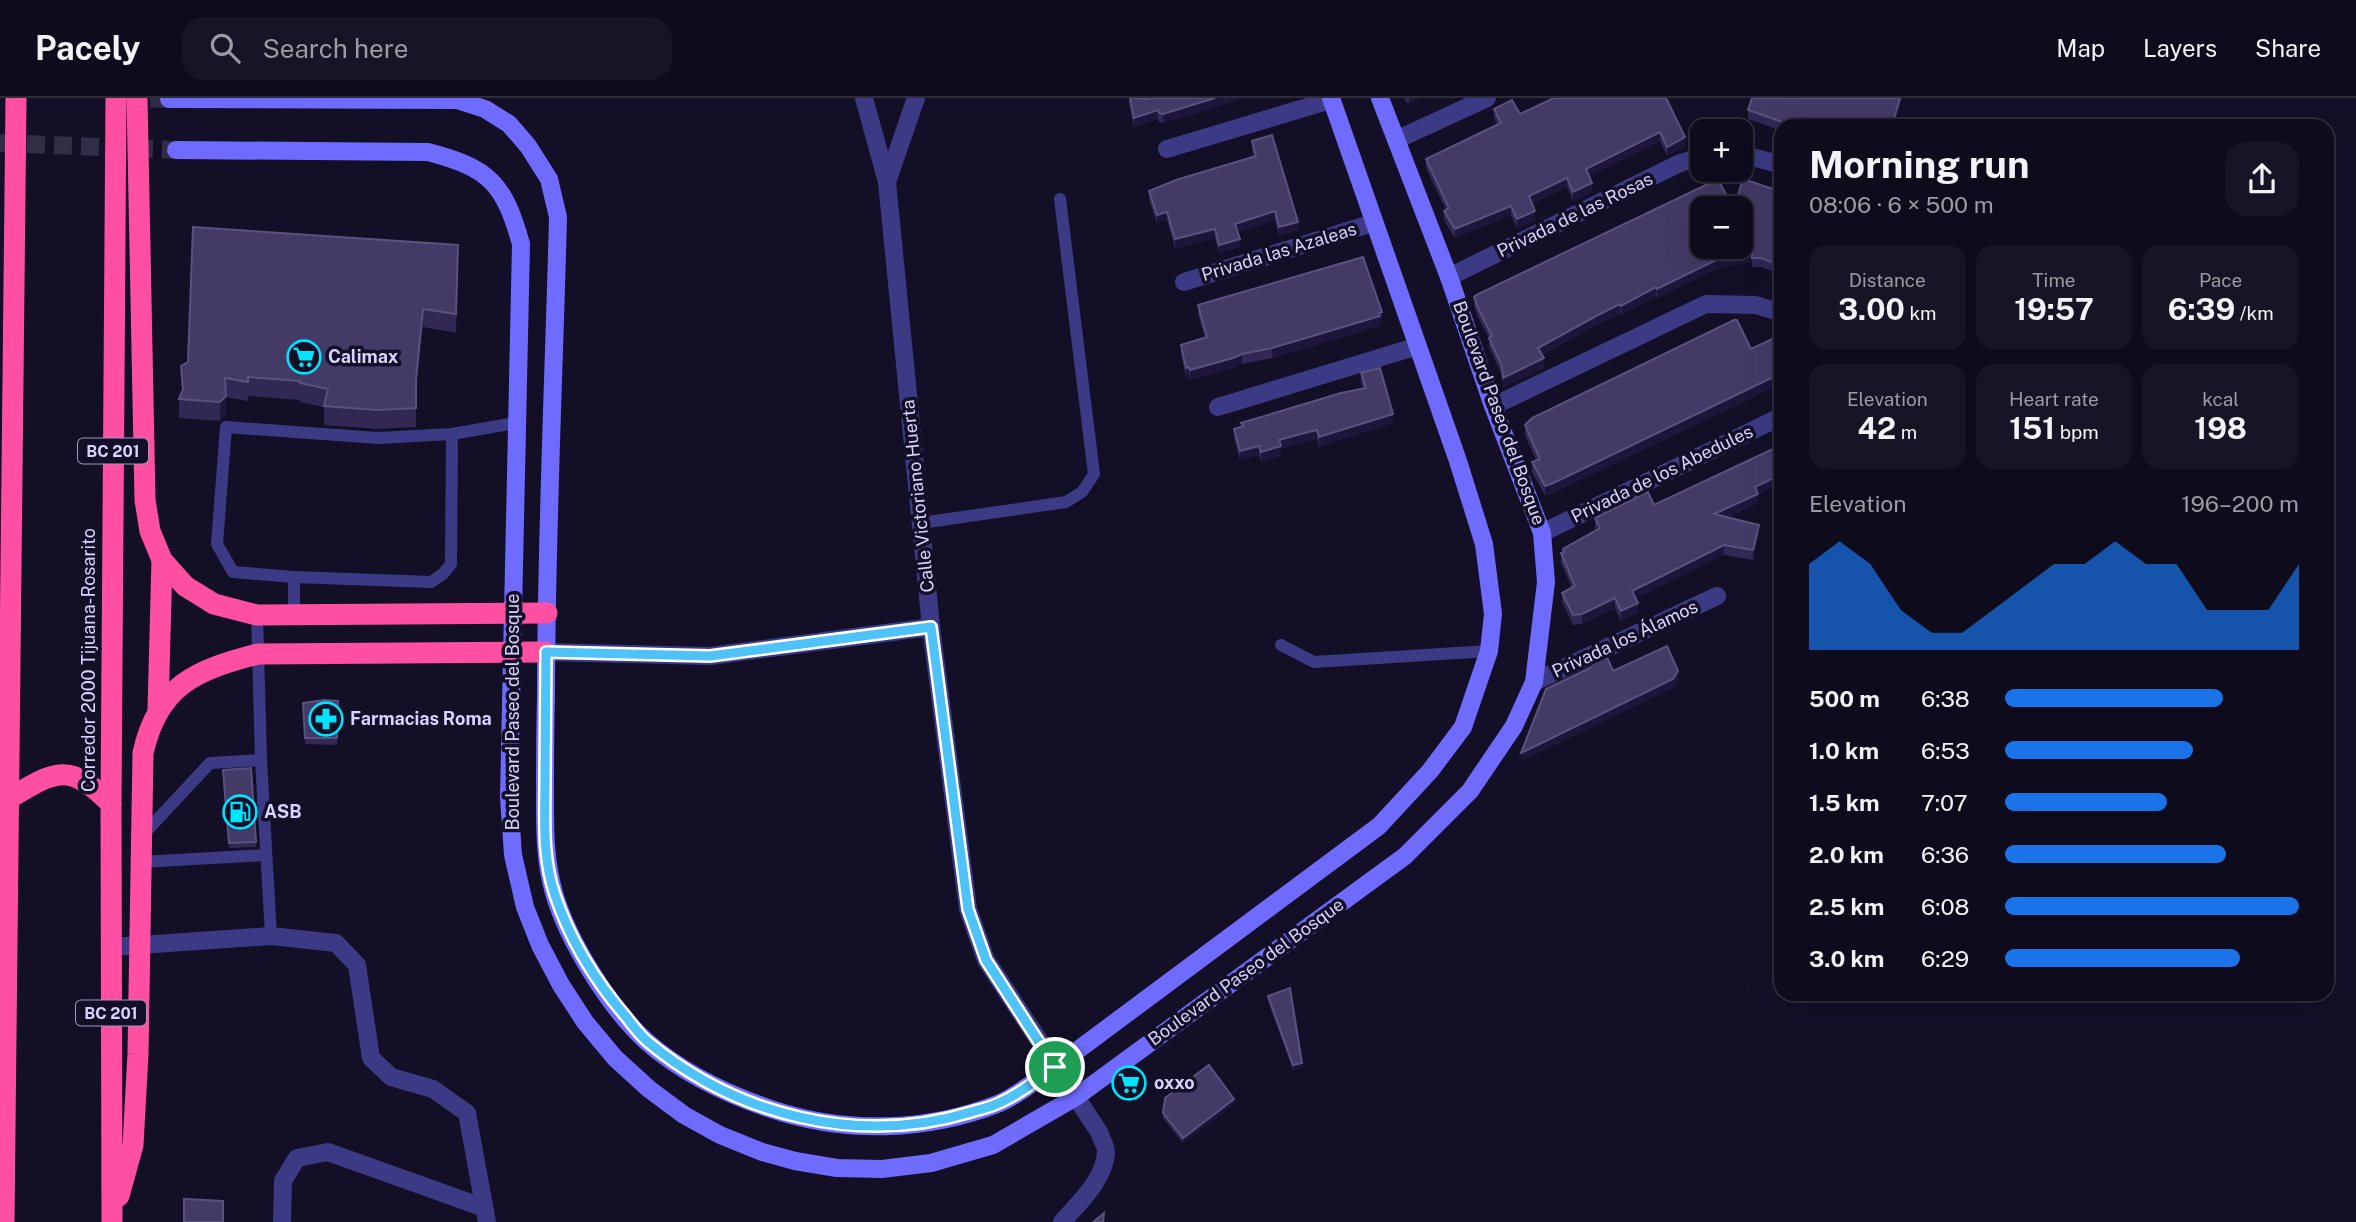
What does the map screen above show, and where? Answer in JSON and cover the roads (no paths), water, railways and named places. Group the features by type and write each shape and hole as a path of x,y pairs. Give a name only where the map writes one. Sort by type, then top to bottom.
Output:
{"highway":[{"path":"4,1222 16,98"},
{"name":"Corredor 2000 Tijuana-Rosarito","path":"112,1222 111,804 116,98"},
{"path":"137,98 145,500 150,531 162,560 185,586 214,604 257,615 547,614"},
{"path":"158,709 162,560"},
{"path":"112,1222 133,1145 138,1054 143,753 158,709 183,683 217,665 258,654 546,652"},
{"path":"9,798 50,775 66,774 78,777 96,788 111,804"}],"street":[{"path":"864,98 887,182"},
{"name":"Calle Victoriano Huerta","path":"916,98 887,182 931,627 968,909 986,960 1099,1132 1107,1150 1102,1169 1090,1189 1062,1222"},
{"name":"Boulevard Paseo del Bosque","path":"176,150 428,152 458,160 482,172 500,192 513,214 521,244 509,797 513,855 525,907 540,945 585,1022 615,1058 649,1089 684,1115 720,1135 762,1152 794,1161 837,1168 870,1169 931,1163 993,1145 1076,1097 1405,856 1470,791 1514,726 1534,682 1546,582 1542,533 1493,406 1449,277 1380,98"},
{"path":"1396,141 1487,98"},
{"name":"Boulevard Paseo del Bosque","path":"169,99 457,100 485,109 509,124 528,146 549,179 558,217 546,652 545,853 554,894 568,930 590,969 617,1007 645,1040 687,1071 747,1101 795,1117 835,1125 887,1127 946,1119 1002,1102 1055,1067 1379,826 1430,771 1463,727 1489,651 1493,614 1484,544 1458,461 1331,99"},
{"path":"1167,149 1331,99"},
{"path":"1753,157 1774,163"},
{"name":"Privada de las Rosas","path":"1449,277 1690,160"},
{"name":"Privada las Azaleas","path":"1184,282 1373,223"},
{"path":"1493,406 1706,304 1756,305 1774,311"},
{"path":"1218,407 1418,346"},
{"name":"Privada de los Abedules","path":"1542,533 1774,420"},
{"name":"Privada los Álamos","path":"1534,682 1717,596"},
{"path":"546,652 710,656 931,627"},
{"path":"111,947 271,936 336,943 356,965 371,1058 391,1077 433,1089 467,1114 484,1214"},
{"path":"282,1222 283,1181 297,1158 328,1152 484,1214"}],"lane":[{"path":"921,523 1066,502 1082,492 1094,474 1060,199"},
{"path":"452,434 452,564 431,582 233,572 217,544 226,428 378,438 452,434 515,424"},
{"path":"294,577 294,614"},
{"path":"257,615 261,760 271,936"},
{"path":"1281,645 1314,662 1489,651"},
{"path":"142,836 210,763 261,760"},
{"path":"141,862 267,855"}],"tunnel":[{"path":"123,98 169,99"},
{"path":"0,143 176,150"}],"place":[{"name":"Calimax","path":"304,357"},
{"name":"Farmacias Roma","path":"326,719"},
{"name":"ASB","path":"240,812"},
{"name":"oxxo","path":"1129,1083"}]}
